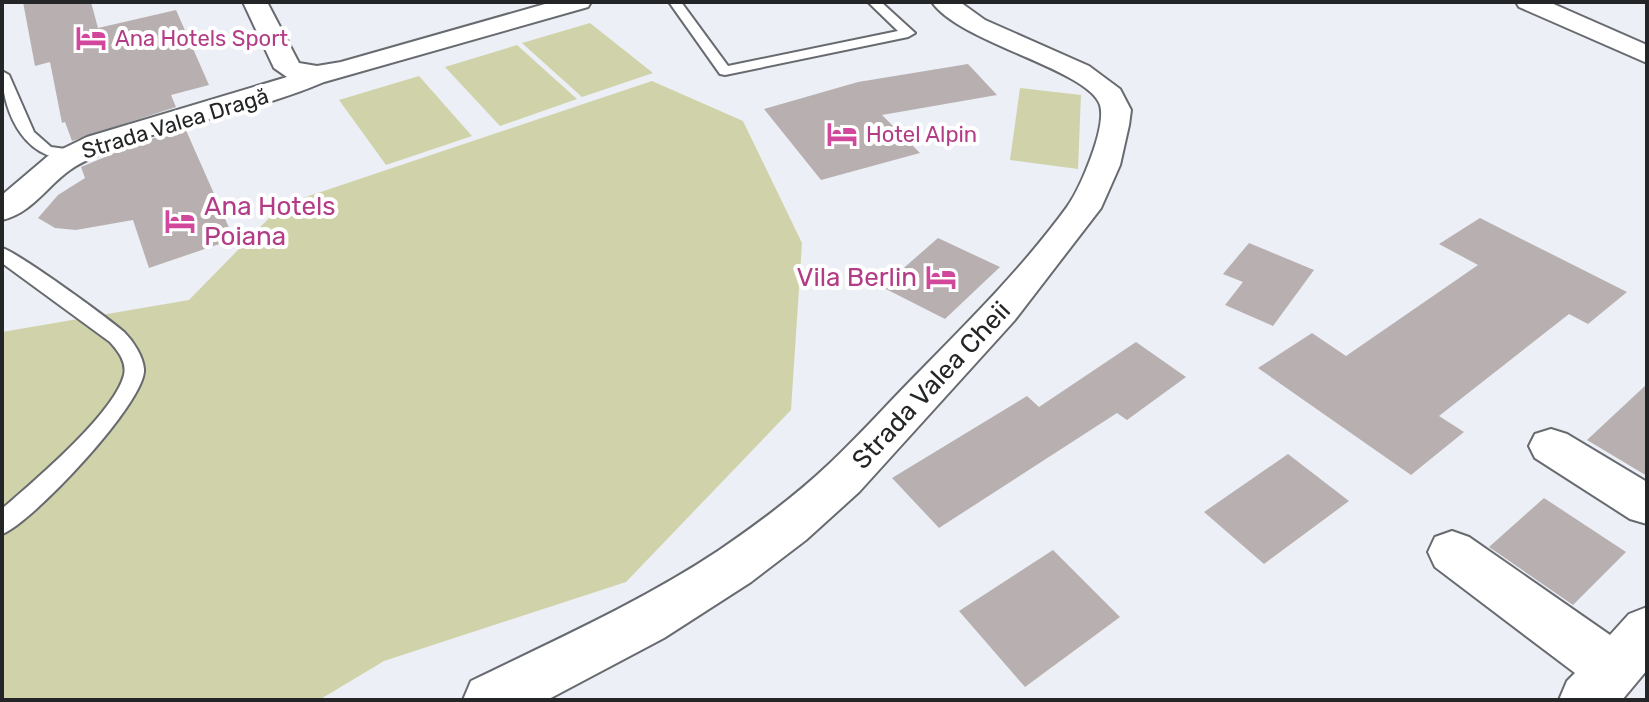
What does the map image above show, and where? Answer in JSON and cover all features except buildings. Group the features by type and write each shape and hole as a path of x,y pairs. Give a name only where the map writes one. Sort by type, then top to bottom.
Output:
{"street":[{"name":"Strada Valea Dragă","path":"255,2 288,68 316,75"},
{"name":"Strada Valea Cheii","path":"491,700 646,621 734,567 789,526 843,479 1000,312 1084,208 1104,165 1114,125 1116,110 1110,95 1079,72 976,25 944,2"},
{"path":"1528,2 1647,55"},
{"name":"Strada Valea Dragă","path":"2,210 74,154 281,90 316,75 566,4"},
{"path":"1551,446 1647,505"},
{"path":"1452,552 1616,667"}],"lane":[{"path":"676,2 725,71 908,33 874,2"},
{"path":"2,75 27,134 47,151 74,154"},
{"path":"2,254 117,337 131,354 134,375 117,409 87,444 2,524"}],"green space":[{"path":"590,23 653,73 582,97 522,43"},
{"path":"517,45 577,99 500,126 445,67"},
{"path":"419,76 472,136 386,165 339,100"},
{"path":"652,81 743,121 802,243 791,410 626,582 384,661 319,700 2,700 2,332 189,300 282,205"},
{"path":"1020,88 1081,95 1078,169 1010,160"}],"place":[{"name":"Ana Hotels Sport","path":"91,38"},
{"name":"Hotel Alpin","path":"842,134"},
{"name":"Ana Hotels Poiana","path":"180,221"},
{"name":"Vila Berlin","path":"941,277"}]}
